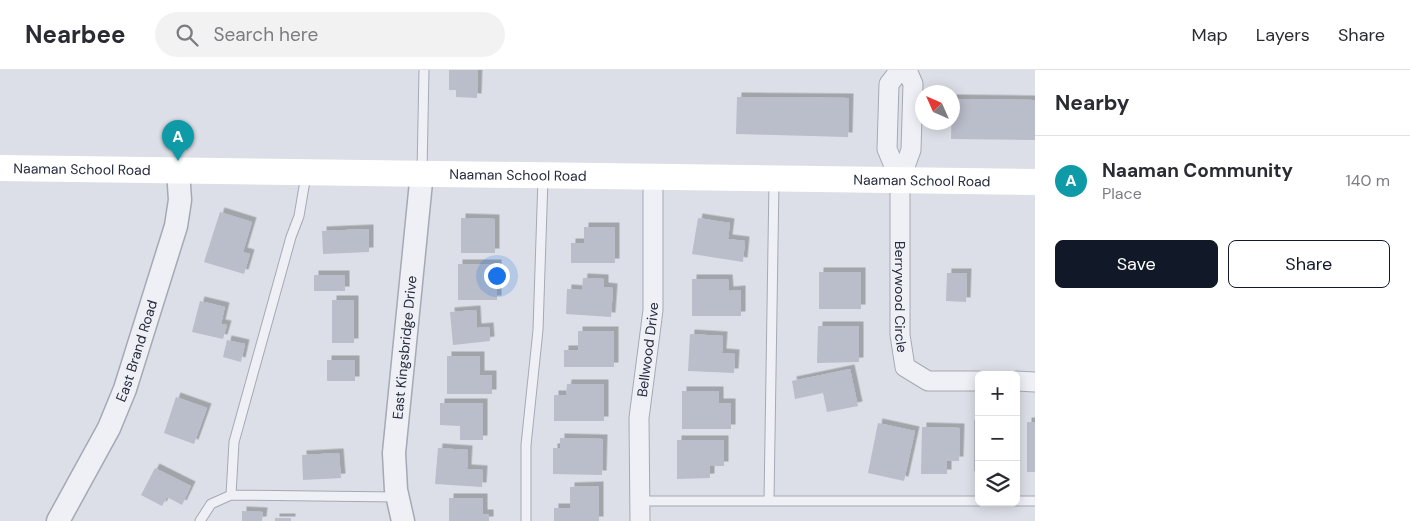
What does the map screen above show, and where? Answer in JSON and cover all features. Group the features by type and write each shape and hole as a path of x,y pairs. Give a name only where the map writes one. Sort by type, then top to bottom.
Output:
{"main road":[{"name":"Naaman School Road","path":"0,168 422,172 1035,182"}],"street":[{"path":"900,70 889,84 887,149 900,180"},
{"path":"900,180 911,150 913,84 907,70"},
{"name":"East Brand Road","path":"58,521 109,428 125,389 176,226 180,200 178,170"},
{"name":"East Kingsbridge Drive","path":"404,521 398,497 394,453 422,172"},
{"name":"Bellwood Drive","path":"640,521 639,418 653,310 654,177"},
{"name":"Berrywood Circle","path":"900,180 900,335 905,366 928,381 975,381"},
{"path":"1020,381 1035,382"}],"lane":[{"path":"422,172 424,70"},
{"path":"231,495 234,442 291,237 299,216 306,171"},
{"path":"526,521 526,445 538,330 543,175"},
{"path":"770,500 774,178"},
{"path":"200,521 211,504 231,495 398,497"},
{"path":"640,501 975,501"},
{"path":"1020,501 1035,501"}],"building":[{"path":"449,70 478,70 477,98 456,97 456,90 449,90"},
{"path":"737,97 849,98 848,137 736,134"},
{"path":"960,99 1035,100 1035,140 951,139 951,130 960,130"},
{"path":"220,212 252,222 243,252 250,254 244,274 204,262"},
{"path":"461,218 495,219 495,253 461,253"},
{"path":"698,218 730,223 728,239 745,241 743,262 692,254"},
{"path":"584,227 615,227 615,263 571,263 571,243 584,243"},
{"path":"369,229 369,252 323,254 322,231"},
{"path":"458,264 497,264 497,300 458,300"},
{"path":"819,272 861,272 861,309 819,309"},
{"path":"947,273 967,273 966,302 946,301"},
{"path":"314,275 345,275 345,291 314,291"},
{"path":"583,278 604,279 604,287 613,288 611,317 566,314 567,289 582,290"},
{"path":"692,279 728,279 729,291 741,290 741,316 692,316"},
{"path":"332,300 354,300 354,343 332,343"},
{"path":"200,301 225,307 221,324 227,325 223,339 192,332"},
{"path":"476,310 477,328 489,327 490,341 453,345 450,312"},
{"path":"818,326 859,326 859,362 817,363"},
{"path":"578,331 614,331 614,367 564,367 564,350 578,350"},
{"path":"690,334 723,336 722,353 735,354 734,373 688,371"},
{"path":"227,340 245,344 241,362 223,357"},
{"path":"447,356 480,356 480,375 492,375 492,394 447,394"},
{"path":"327,360 355,360 355,381 327,381"},
{"path":"850,369 858,406 827,412 823,393 795,399 792,381"},
{"path":"567,384 604,384 604,421 554,421 554,395 566,395"},
{"path":"682,391 719,391 719,403 731,403 731,429 682,429"},
{"path":"176,397 207,408 194,444 164,433"},
{"path":"440,403 483,403 483,440 460,440 460,426 440,425"},
{"path":"974,420 975,420 975,471"},
{"path":"1027,422 1035,422 1035,472 1027,472"},
{"path":"878,423 915,431 904,481 868,473"},
{"path":"922,427 960,428 959,461 947,461 947,474 921,474"},
{"path":"560,438 603,439 602,475 553,474 553,448 560,448"},
{"path":"677,440 724,440 724,466 710,466 710,478 677,479"},
{"path":"438,448 468,450 467,469 483,470 482,487 435,484"},
{"path":"339,453 341,478 303,480 302,455"},
{"path":"155,468 191,486 182,505 167,497 162,506 141,495"},
{"path":"599,486 599,521 554,521 554,508 570,508 570,487"},
{"path":"449,498 483,498 483,514 489,514 489,521 449,521"},
{"path":"242,511 263,512 262,521 242,521"},
{"path":"275,518 291,518 291,521 275,521"}],"place":[{"name":"Naaman Community","path":"178,161"}]}
